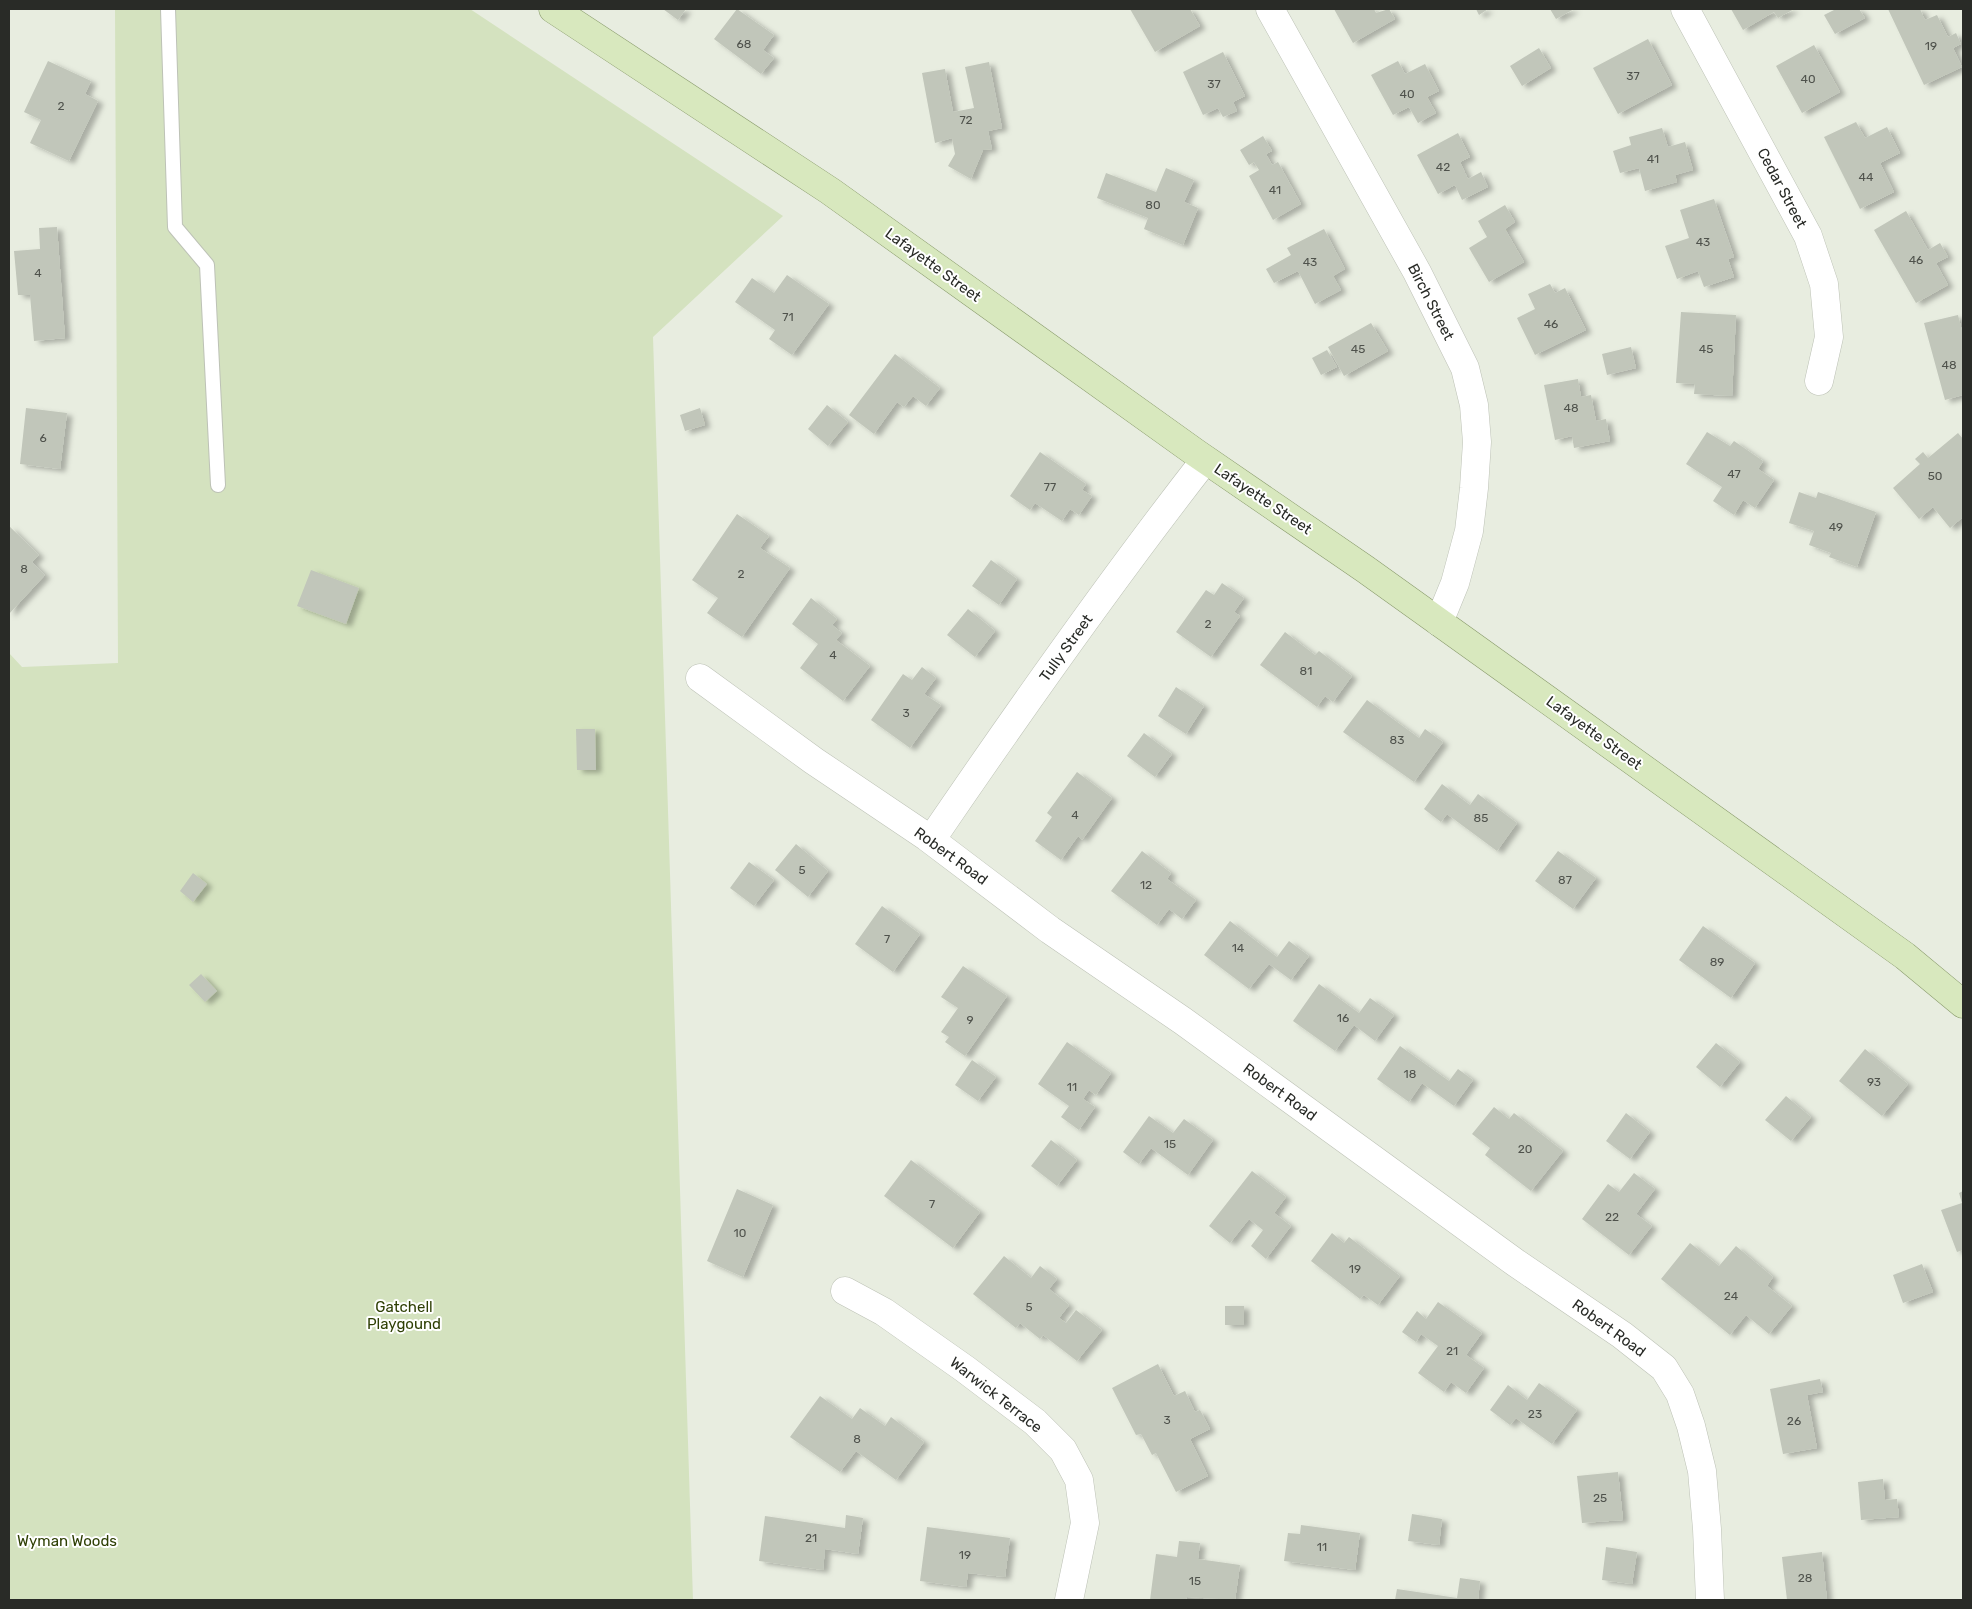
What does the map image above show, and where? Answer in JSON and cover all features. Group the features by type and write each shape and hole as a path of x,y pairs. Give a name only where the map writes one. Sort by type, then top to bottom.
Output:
{"main road":[{"name":"Lafayette Street","path":"554,10 830,190 1205,460 1439,622 1958,994"}],"street":[{"name":"Birch Street","path":"1270,9 1417,272 1465,368 1474,405 1477,442 1474,488 1469,531 1456,583 1439,622"},
{"name":"Cedar Street","path":"1685,9 1808,236 1824,284 1829,337 1820,381"},
{"name":"Tully Street","path":"931,840 1013,720 1158,521 1205,460"},
{"name":"Robert Road","path":"700,678 814,761 931,840 1050,930 1182,1021 1516,1263 1622,1335 1664,1368 1680,1394 1691,1426 1702,1471 1710,1600"},
{"name":"Warwick Terrace","path":"845,1291 884,1312 965,1370 1035,1422 1063,1450 1079,1480 1085,1523 1069,1600"}],"lane":[{"path":"168,9 175,227 207,265 218,485"}],"green space":[{"name":"Gatchell Playgound","path":"115,9 470,9 783,216 653,337 693,1600 9,1600 9,653 22,667 118,663"}],"building":[{"path":"663,9 686,9 678,20"},
{"path":"737,9 774,35 763,50 774,58 761,74 714,39"},
{"path":"1130,9 1190,9 1200,26 1155,52"},
{"path":"1334,9 1374,9 1376,13 1389,9 1395,19 1353,43"},
{"path":"1476,9 1488,9 1479,15"},
{"path":"1550,9 1574,9 1556,19"},
{"path":"1731,9 1794,9 1778,18 1774,12 1743,30"},
{"path":"1836,9 1859,9 1865,18 1835,34 1824,15"},
{"path":"1888,9 1920,9 1925,20 1937,15 1948,37 1956,33 1961,44 1953,48 1962,67 1924,85"},
{"path":"1648,39 1672,85 1618,114 1593,68"},
{"path":"1814,45 1840,92 1802,113 1776,66"},
{"path":"1539,48 1551,68 1522,86 1510,66"},
{"path":"1223,52 1245,96 1233,102 1237,111 1223,117 1218,108 1203,115 1183,72"},
{"path":"48,61 91,81 85,94 98,101 69,161 30,143 41,120 24,112"},
{"path":"1398,61 1405,74 1425,64 1439,91 1427,97 1436,113 1418,123 1409,107 1393,115 1371,75"},
{"path":"989,62 1002,128 988,131 992,149 983,150 971,179 948,166 955,154 952,138 935,143 922,73 945,69 953,112 974,108 965,67"},
{"path":"1856,122 1865,138 1887,127 1900,153 1880,163 1894,192 1860,209 1824,137"},
{"path":"1662,128 1668,147 1685,142 1693,170 1675,175 1677,182 1645,191 1639,168 1620,173 1613,151 1631,145 1629,137"},
{"path":"1458,133 1470,157 1460,162 1468,179 1481,172 1488,187 1462,200 1455,185 1438,194 1417,155"},
{"path":"1263,136 1272,151 1266,154 1272,165 1278,162 1301,204 1273,220 1249,176 1259,170 1254,162 1249,165 1240,150"},
{"path":"1166,168 1194,180 1184,202 1198,208 1183,245 1144,229 1148,218 1097,198 1106,173 1156,192"},
{"path":"1714,199 1734,257 1728,259 1734,277 1704,287 1698,271 1677,279 1665,246 1689,238 1680,210"},
{"path":"1505,205 1515,222 1505,229 1524,262 1489,282 1469,248 1487,237 1478,221"},
{"path":"1906,211 1928,250 1940,243 1948,257 1936,263 1948,285 1916,303 1874,230"},
{"path":"57,227 65,338 34,341 30,295 18,295 14,251 40,249 39,228"},
{"path":"1324,229 1345,269 1333,276 1341,290 1315,304 1298,271 1274,283 1266,269 1291,255 1287,248"},
{"path":"787,275 829,304 792,355 769,339 775,330 735,302 752,278 774,293"},
{"path":"1550,284 1555,293 1565,288 1586,330 1535,355 1517,318 1535,309 1528,294"},
{"path":"1681,312 1736,315 1732,396 1694,394 1695,384 1676,383"},
{"path":"1958,315 1963,335 1963,395 1945,400 1924,323"},
{"path":"1371,323 1388,351 1344,376 1328,347"},
{"path":"1631,347 1636,368 1607,375 1602,354"},
{"path":"1327,350 1337,367 1321,375 1312,358"},
{"path":"895,354 940,388 926,406 913,396 904,407 897,402 874,434 849,415"},
{"path":"1578,379 1581,397 1591,395 1596,421 1606,419 1610,441 1574,448 1572,436 1555,440 1544,385"},
{"path":"827,405 848,422 828,446 808,429"},
{"path":"26,408 67,413 60,469 20,464"},
{"path":"700,408 705,425 685,431 680,415"},
{"path":"1707,432 1730,446 1734,441 1763,461 1758,469 1774,480 1755,508 1743,500 1734,515 1713,501 1722,487 1686,464"},
{"path":"1958,433 1963,439 1963,517 1950,528 1933,507 1919,519 1893,488 1920,464 1915,459 1923,452 1928,458"},
{"path":"1040,452 1086,484 1082,490 1092,496 1079,515 1070,509 1062,521 1035,503 1030,510 1010,496"},
{"path":"1799,492 1816,498 1818,492 1876,512 1857,567 1829,557 1831,553 1809,545 1814,531 1789,523"},
{"path":"737,514 769,536 760,548 790,568 742,637 707,613 718,598 692,580"},
{"path":"9,526 39,555 32,562 45,575 9,614"},
{"path":"991,560 1017,579 999,605 972,586"},
{"path":"311,570 359,588 346,624 297,606"},
{"path":"1222,583 1244,598 1234,612 1240,616 1211,657 1176,632 1206,590 1214,595"},
{"path":"811,598 837,619 832,625 842,633 836,640 870,666 843,701 800,668 818,644 792,624"},
{"path":"968,609 995,631 975,657 947,635"},
{"path":"1285,632 1315,655 1319,651 1352,676 1333,702 1325,696 1317,707 1260,665"},
{"path":"922,667 936,678 924,694 941,705 910,748 871,720 903,674 912,680"},
{"path":"1176,687 1204,706 1186,734 1158,716"},
{"path":"1367,700 1419,738 1425,729 1443,742 1414,782 1343,732"},
{"path":"576,729 595,729 596,770 577,770"},
{"path":"1144,733 1172,754 1155,777 1127,756"},
{"path":"1077,772 1112,798 1082,840 1078,836 1061,860 1035,841 1052,817 1047,813"},
{"path":"1442,784 1470,805 1478,794 1517,823 1497,851 1447,814 1441,822 1424,809"},
{"path":"796,844 828,871 808,897 775,870"},
{"path":"1142,851 1171,873 1167,879 1196,900 1182,919 1169,909 1157,925 1111,891"},
{"path":"1558,851 1596,878 1573,909 1535,881"},
{"path":"749,862 774,880 754,906 730,888"},
{"path":"193,873 207,884 193,902 180,891"},
{"path":"882,906 920,934 893,972 855,944"},
{"path":"1230,921 1277,957 1289,941 1309,956 1291,980 1269,964 1249,989 1204,955"},
{"path":"1703,926 1755,963 1731,998 1679,960"},
{"path":"963,966 1007,996 965,1056 945,1042 949,1037 941,1032 958,1008 941,997"},
{"path":"201,974 217,991 205,1002 189,985"},
{"path":"1319,984 1359,1013 1370,998 1394,1015 1375,1041 1354,1025 1335,1051 1293,1021"},
{"path":"1067,1042 1111,1073 1096,1095 1089,1090 1083,1099 1095,1107 1079,1130 1061,1117 1069,1106 1038,1084"},
{"path":"1716,1043 1740,1062 1720,1087 1696,1067"},
{"path":"1400,1046 1449,1081 1458,1069 1473,1080 1454,1106 1422,1083 1409,1102 1377,1079"},
{"path":"1865,1049 1908,1084 1882,1116 1839,1081"},
{"path":"972,1060 996,1077 978,1101 955,1085"},
{"path":"1786,1096 1811,1117 1791,1141 1765,1120"},
{"path":"1494,1107 1509,1119 1514,1113 1563,1151 1531,1191 1485,1155 1490,1148 1472,1134"},
{"path":"1626,1113 1650,1132 1630,1159 1606,1141"},
{"path":"1149,1116 1173,1133 1184,1119 1213,1140 1188,1175 1151,1148 1139,1164 1123,1152"},
{"path":"1051,1140 1077,1160 1057,1186 1031,1166"},
{"path":"911,1160 980,1212 953,1248 884,1196"},
{"path":"1252,1171 1286,1197 1274,1213 1291,1226 1266,1259 1251,1246 1263,1230 1249,1219 1230,1243 1209,1226"},
{"path":"1634,1173 1655,1189 1636,1214 1652,1226 1629,1255 1582,1219 1608,1184 1619,1192"},
{"path":"737,1189 773,1205 743,1277 707,1261"},
{"path":"1963,1191 1963,1250 1957,1252 1941,1210 1962,1203 1959,1193"},
{"path":"1332,1233 1344,1243 1349,1237 1400,1276 1378,1305 1364,1295 1360,1299 1311,1261"},
{"path":"1690,1243 1719,1266 1736,1246 1773,1277 1767,1286 1792,1306 1769,1334 1746,1315 1730,1335 1661,1279"},
{"path":"1004,1256 1031,1278 1040,1266 1057,1279 1049,1289 1069,1305 1059,1318 1066,1323 1076,1310 1102,1330 1077,1361 1043,1335 1040,1339 1020,1323 1016,1328 973,1294"},
{"path":"1922,1264 1933,1292 1903,1303 1893,1275"},
{"path":"1438,1302 1482,1333 1466,1355 1484,1368 1466,1393 1451,1382 1444,1392 1418,1373 1438,1346 1421,1334 1416,1342 1402,1332 1417,1311 1426,1319"},
{"path":"1225,1306 1244,1306 1244,1325 1225,1325"},
{"path":"1158,1364 1174,1396 1185,1391 1195,1412 1200,1410 1210,1429 1190,1439 1208,1476 1176,1492 1156,1453 1152,1455 1141,1434 1136,1435 1112,1388"},
{"path":"1820,1379 1823,1392 1807,1395 1817,1448 1783,1454 1770,1389"},
{"path":"1539,1383 1577,1410 1552,1444 1516,1418 1510,1425 1490,1410 1508,1385 1527,1400"},
{"path":"820,1396 852,1419 860,1408 885,1426 891,1417 924,1442 896,1480 856,1451 840,1472 790,1437"},
{"path":"1618,1472 1623,1520 1582,1523 1577,1476"},
{"path":"1883,1479 1885,1500 1897,1499 1899,1517 1861,1520 1858,1482"},
{"path":"1412,1514 1442,1519 1439,1545 1408,1541"},
{"path":"846,1515 863,1518 858,1554 825,1549 823,1570 759,1561 765,1516 845,1528"},
{"path":"1301,1525 1360,1533 1355,1570 1284,1561 1288,1533 1300,1534"},
{"path":"927,1527 1010,1538 1005,1577 968,1573 966,1587 920,1581"},
{"path":"1179,1541 1200,1543 1198,1559 1240,1565 1235,1600 1187,1597 1186,1600 1150,1600 1156,1554 1177,1557"},
{"path":"1606,1547 1637,1552 1632,1584 1602,1580"},
{"path":"1822,1552 1827,1600 1787,1600 1782,1557"},
{"path":"1460,1578 1480,1581 1478,1600 1395,1600 1397,1589 1457,1598"}],"park label":[{"name":"Wyman Woods","path":"67,1541"}]}
